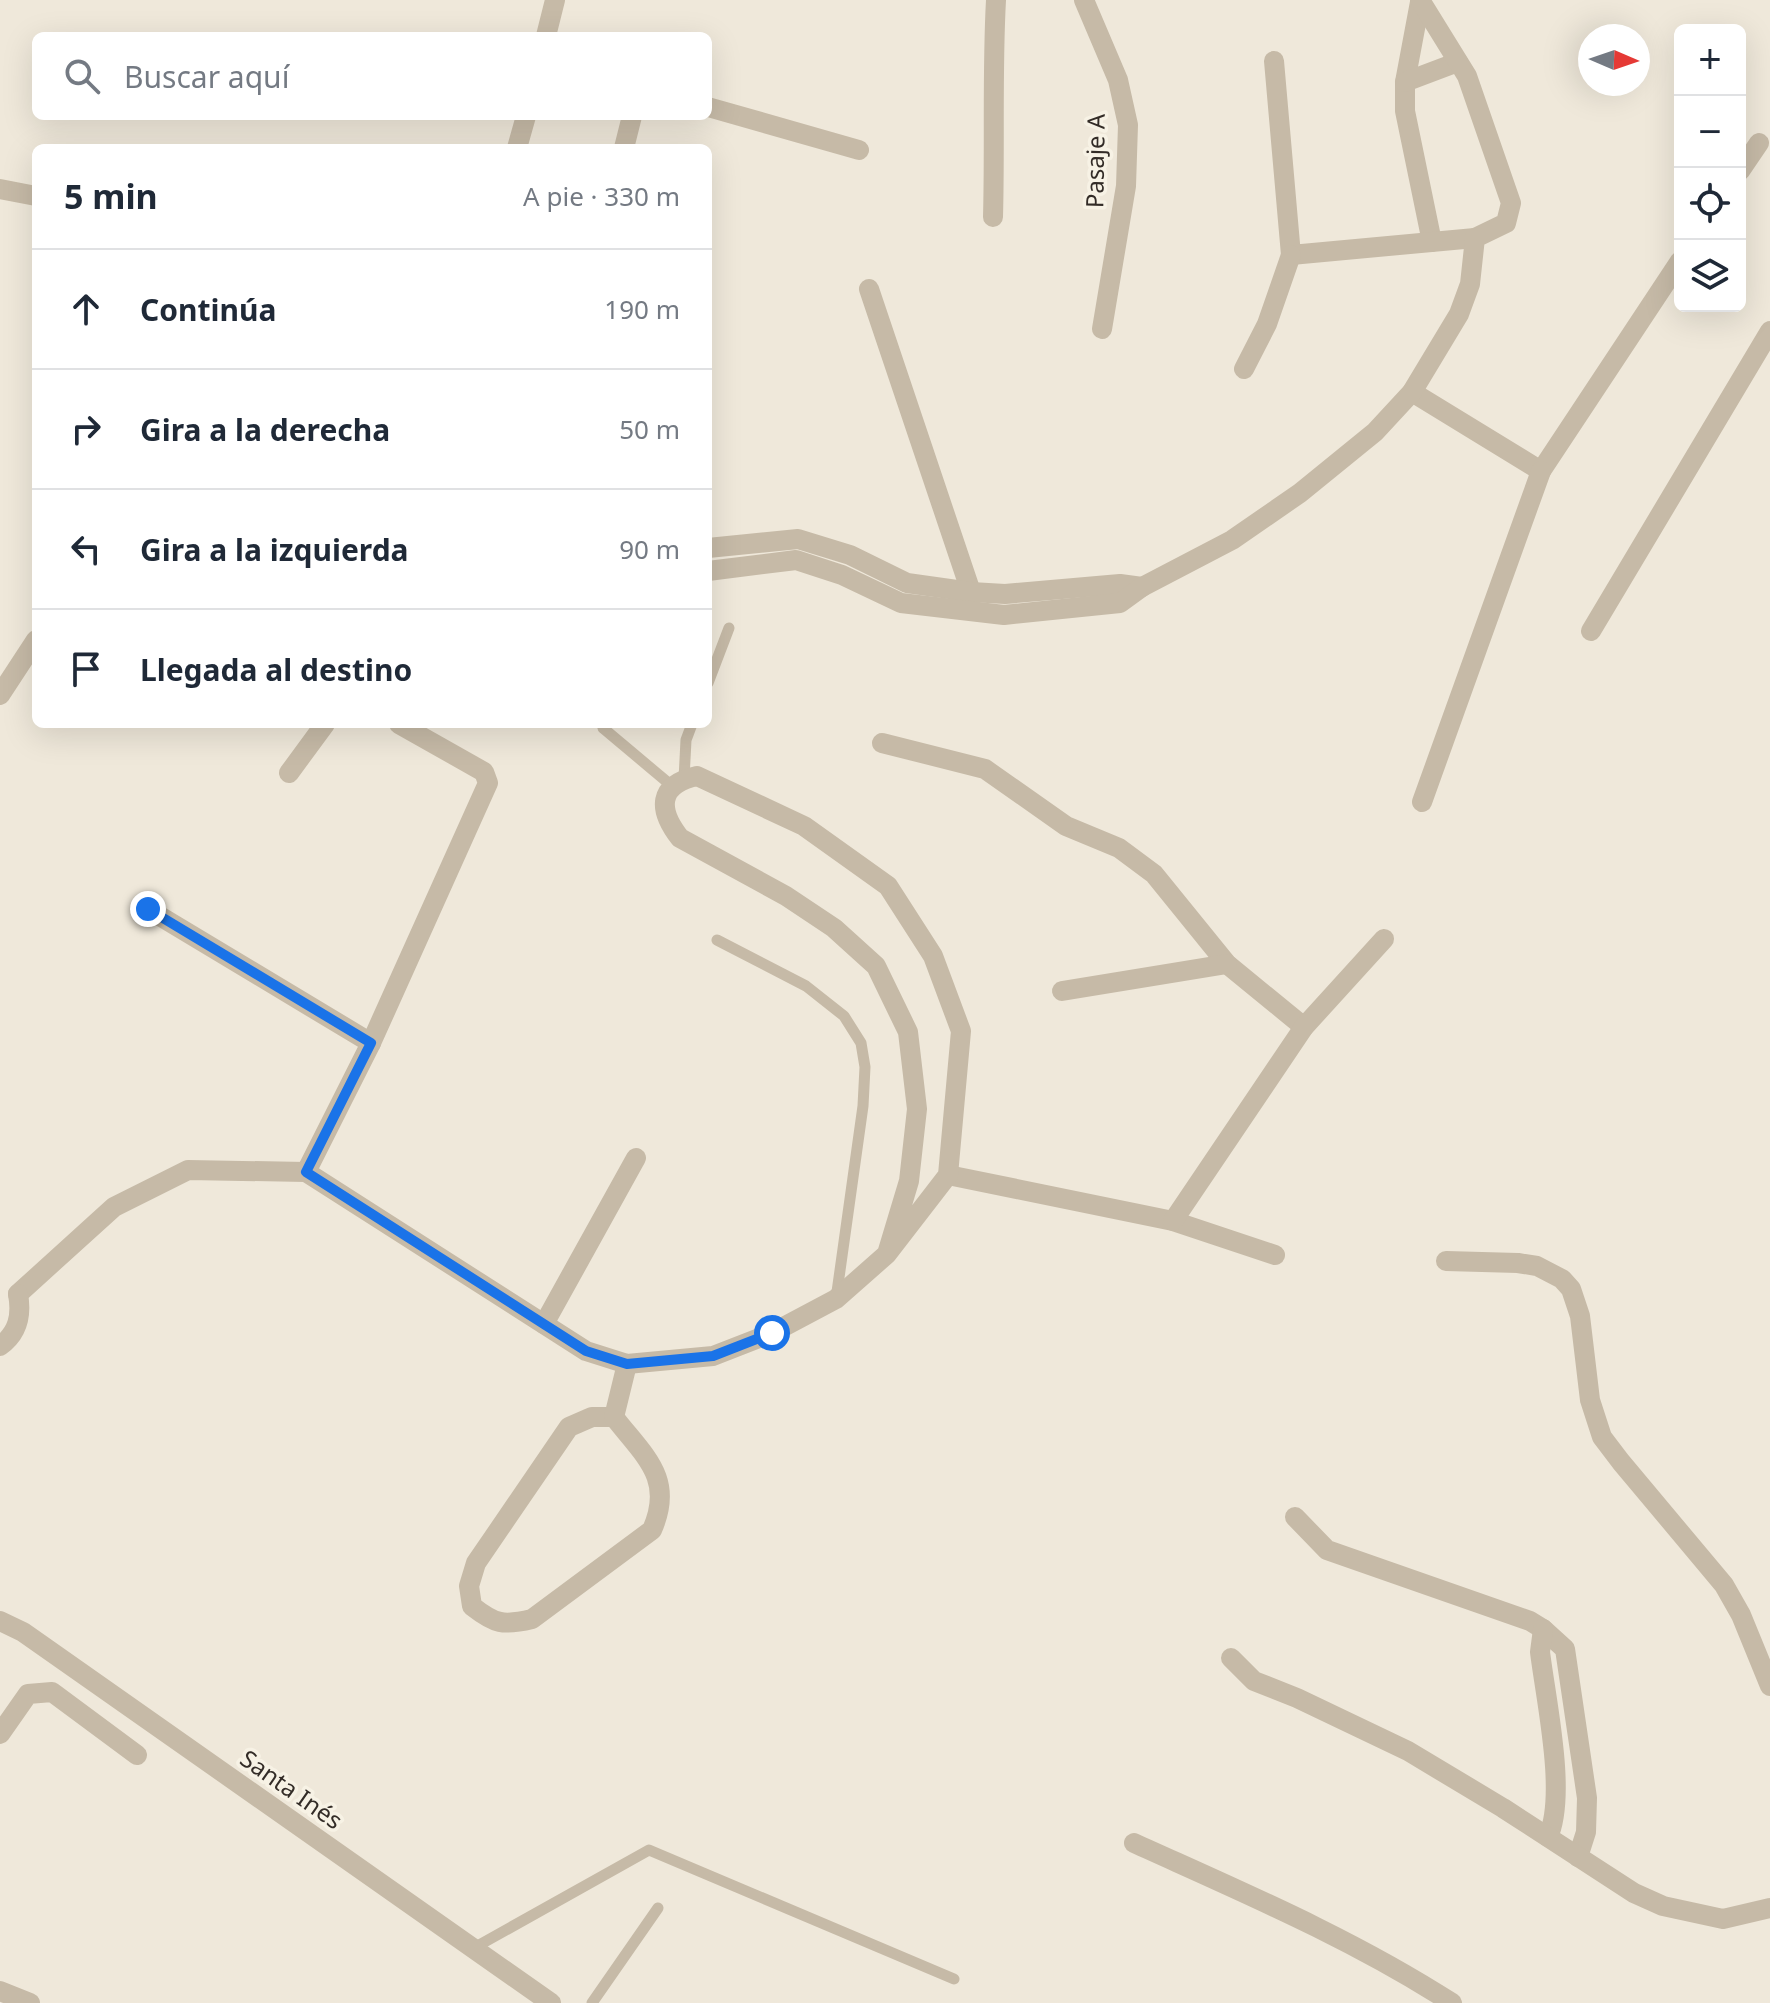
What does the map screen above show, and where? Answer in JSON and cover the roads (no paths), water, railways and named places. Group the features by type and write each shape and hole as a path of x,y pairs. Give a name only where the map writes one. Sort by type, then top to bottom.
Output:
{"street":[{"path":"547,32 555,0"},
{"path":"993,217 996,0"},
{"name":"Pasaje A","path":"1084,0 1118,80 1128,125 1126,186 1102,329"},
{"path":"1291,255 1475,238 1506,223 1511,203 1467,76 1420,1"},
{"path":"1420,1 1405,82 1405,111 1432,242"},
{"path":"1244,369 1267,324 1291,255 1274,61"},
{"path":"1405,82 1458,62"},
{"path":"712,108 859,150"},
{"path":"518,144 525,120"},
{"path":"625,144 631,120"},
{"path":"1742,168 1759,143"},
{"path":"0,189 32,195"},
{"path":"712,570 796,560 842,575 901,603 1004,615 1120,603 1142,587 1232,540 1300,493 1375,432 1412,392 1459,314 1470,284 1475,238"},
{"path":"1422,802 1541,471 1674,270"},
{"path":"869,289 971,592"},
{"path":"1591,631 1770,331"},
{"path":"1412,392 1541,471"},
{"path":"712,548 798,539 850,555 907,583 971,592 1005,594 1120,584 1142,587"},
{"path":"0,695 32,646"},
{"path":"289,773 322,728"},
{"path":"306,1172 371,1043 488,783 484,772 406,728"},
{"path":"882,743 985,769 1066,826 1119,848 1154,874 1227,964 1304,1027"},
{"path":"0,1346 13,1334 19,1322 21,1308 9,1292 114,1207 188,1170 306,1172 586,1351 627,1364 713,1356 772,1333 836,1299 887,1254 948,1175 961,1031 933,956 888,886 804,826 697,776 678,782 666,797 668,822 680,838 786,896 834,928 876,966 908,1032 917,1109 909,1181 887,1254"},
{"path":"148,909 371,1043"},
{"path":"1173,1221 1304,1027 1384,939"},
{"path":"1062,991 1227,964"},
{"path":"544,1324 636,1158"},
{"path":"948,1175 1173,1221 1275,1255"},
{"path":"1446,1261 1537,1266 1562,1279 1571,1289 1580,1316 1590,1400 1602,1437 1724,1585 1741,1615 1770,1686"},
{"path":"614,1417 627,1364"},
{"path":"592,1417 614,1417 656,1470 662,1490 661,1511 652,1530 532,1619 510,1624 491,1621 472,1606 469,1586 476,1563 569,1427 592,1417"},
{"path":"1295,1517 1327,1550 1530,1621 1565,1649 1587,1798 1586,1832 1578,1857"},
{"name":"Santa Inés","path":"0,1621 23,1632 551,2003"},
{"path":"1543,1629 1540,1652 1558,1798 1548,1837"},
{"path":"1231,1658 1254,1681 1408,1751 1634,1893 1663,1906 1723,1919 1770,1908"},
{"path":"0,1734 28,1694 52,1692 137,1755"},
{"path":"1134,1843 1327,1930 1402,1971 1452,2003"},
{"path":"0,1991 30,2003"}],"lane":[{"path":"712,673 729,628"},
{"path":"603,728 678,782 690,728"},
{"path":"717,940 806,986 844,1016 861,1043 865,1067 863,1106 836,1299"},
{"path":"471,1949 649,1850 954,1979"},
{"path":"592,2003 658,1908"}]}
